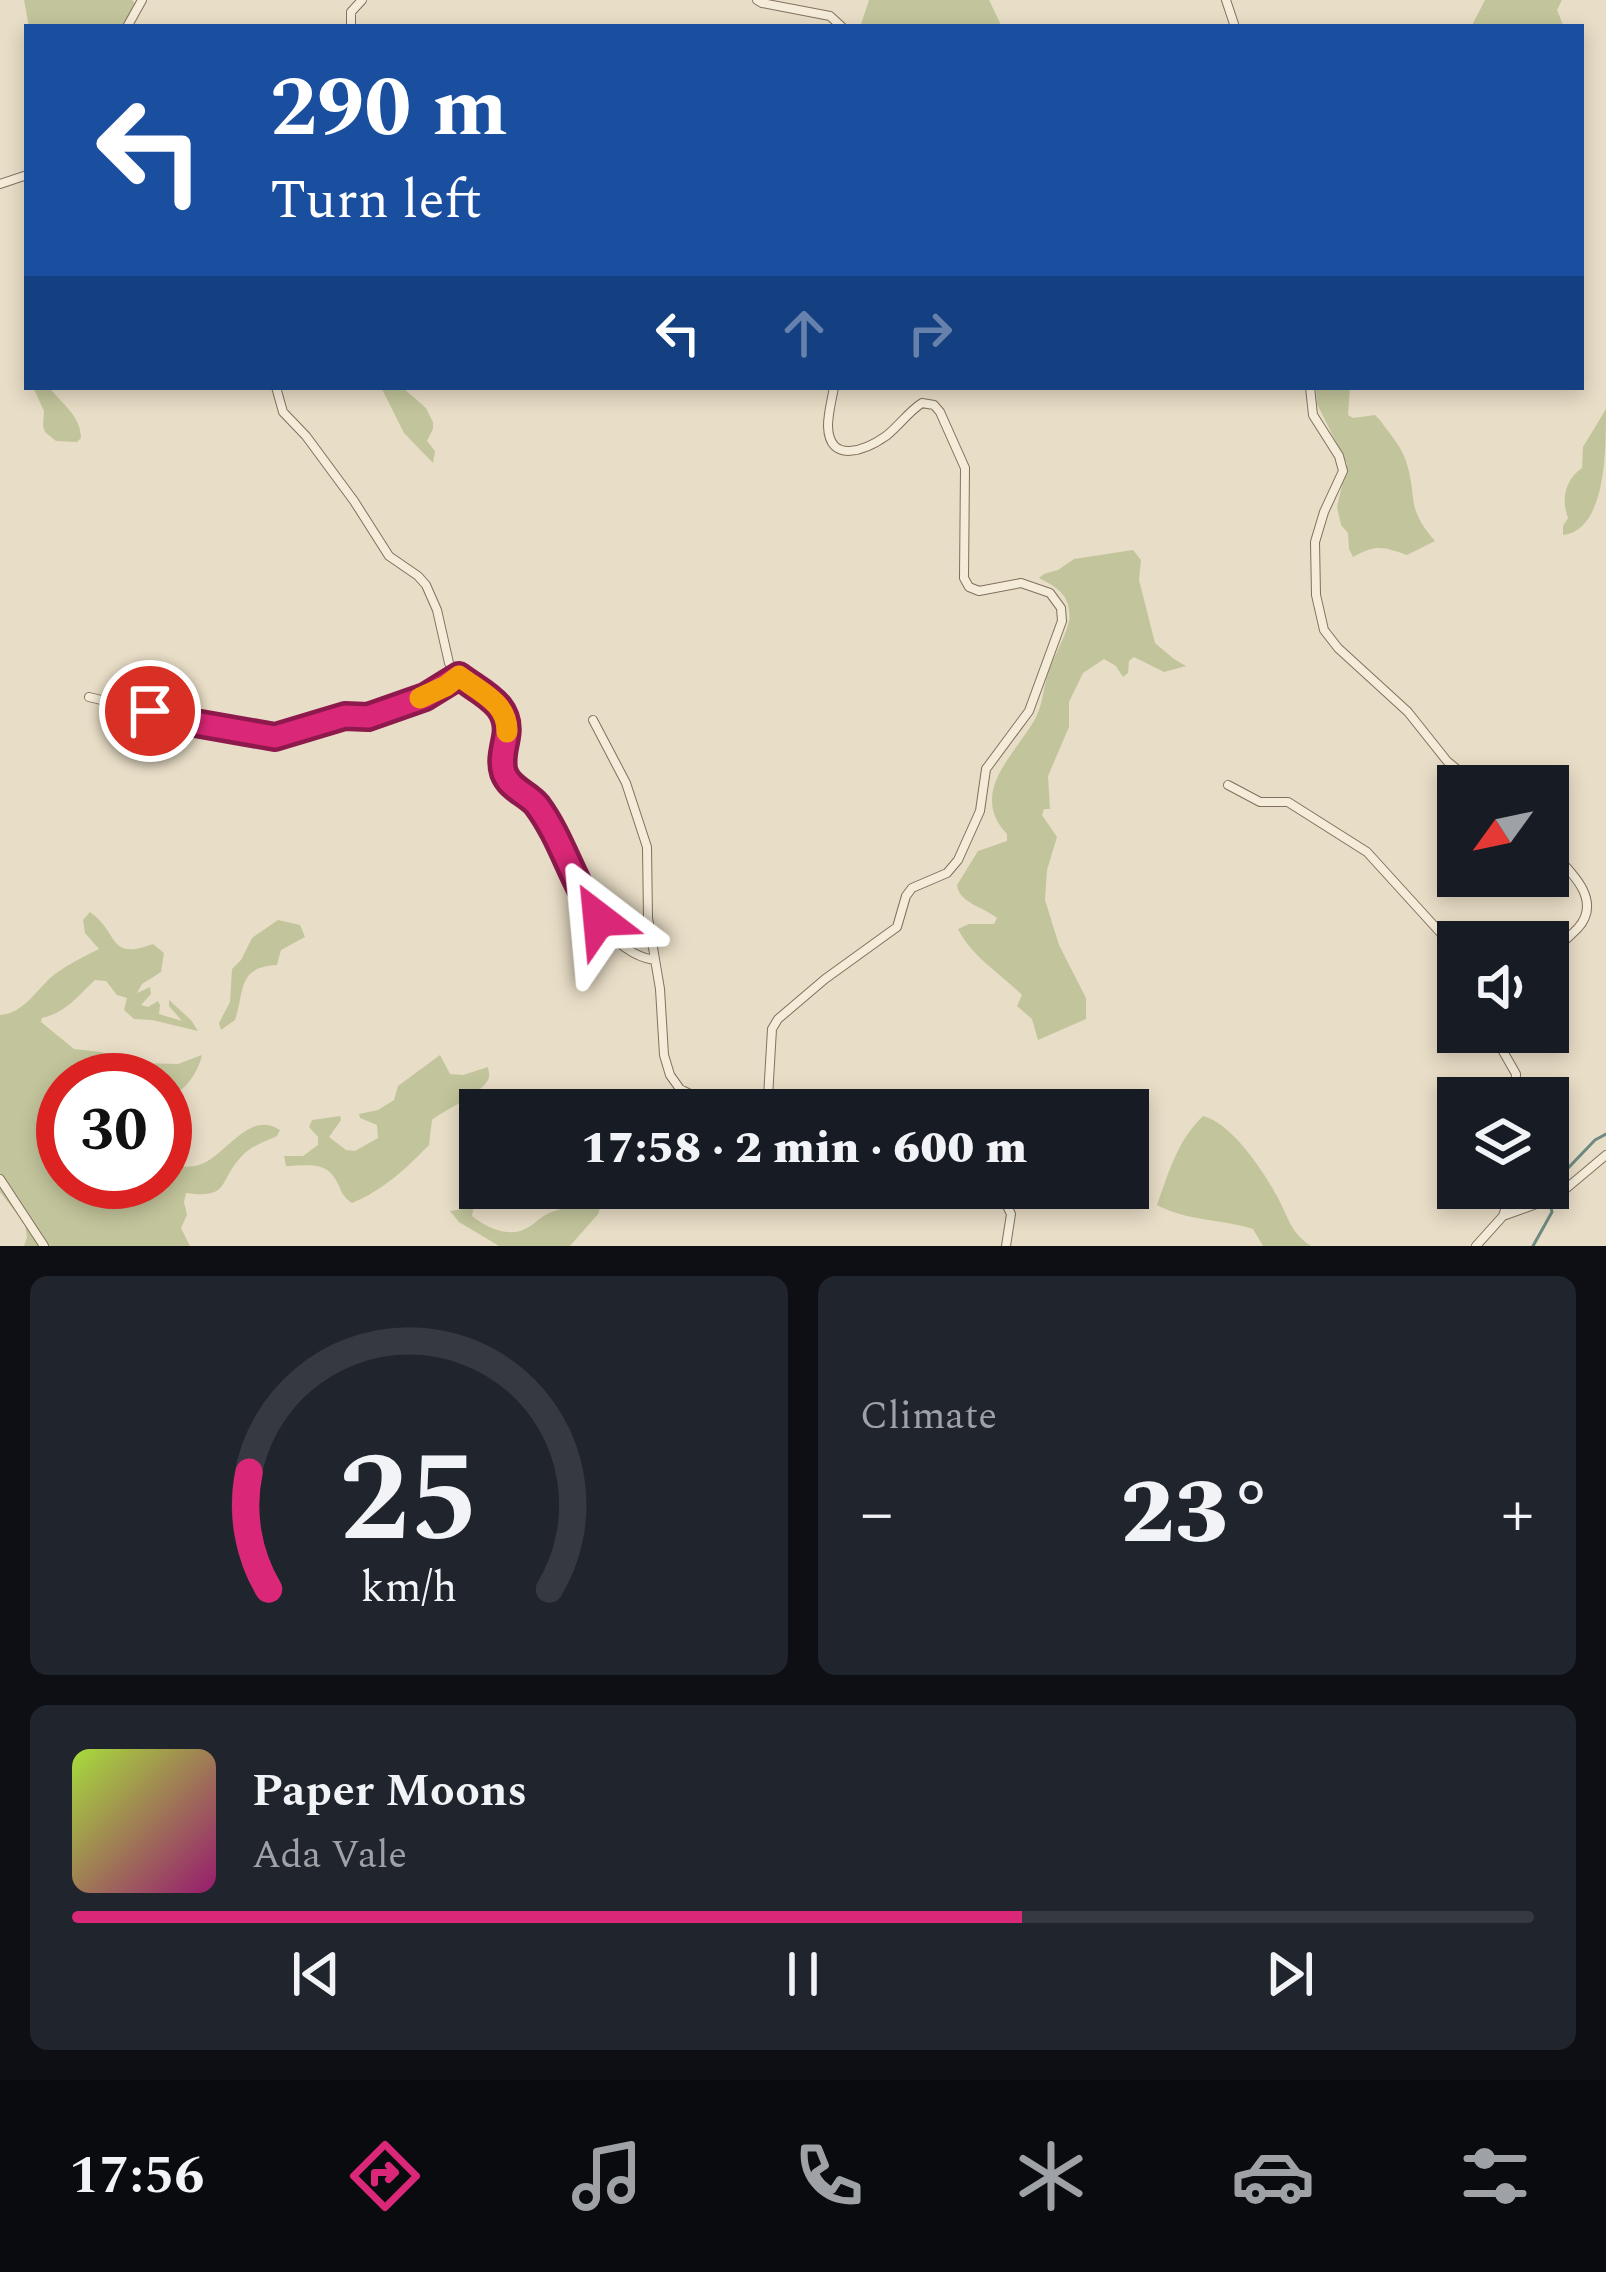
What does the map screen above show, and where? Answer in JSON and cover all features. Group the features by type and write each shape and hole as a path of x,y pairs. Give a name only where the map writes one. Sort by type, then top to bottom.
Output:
{"street":[{"path":"757,0 830,16 839,24"},
{"path":"277,390 283,412 355,501 389,556 427,585 449,663 505,714 508,728 502,760 506,777 535,802 589,905 629,952 654,960"},
{"path":"768,1089 769,1039 778,1019 892,932 912,888 946,873 958,860 980,811 986,769 1029,711 1062,621 1057,599 1050,593 1021,584 979,591 964,578 965,468 934,405 922,403 890,433 856,452 842,450 832,443 827,430 834,390"},
{"path":"1310,390 1313,415 1340,456 1343,471 1315,542 1316,595 1324,630 1408,712 1452,765"},
{"path":"89,697 275,737 345,716 368,717 425,697 459,676"},
{"path":"592,720 626,783 644,837 664,1054 680,1089"},
{"path":"1228,785 1260,802 1288,802 1367,852 1437,929"},
{"path":"1569,870 1588,902 1585,920 1569,937"},
{"path":"1503,1216 1551,1199 1606,1155"},
{"path":"0,1178 44,1246"},
{"path":"1006,1246 1008,1209"},
{"path":"1476,1246 1505,1209"}],"green space":[{"path":"24,0 132,0 136,5 124,24 28,24"},
{"path":"869,0 989,0 1001,24 861,24"},
{"path":"1485,0 1562,0 1557,10 1563,24 1473,24"},
{"path":"34,390 52,390 78,423 81,438 56,441 45,432 44,411"},
{"path":"382,390 405,390 426,408 433,422 427,441 435,451 433,463 404,433"},
{"path":"1316,390 1350,390 1348,415 1375,415 1380,420 1404,455 1416,511 1435,541 1407,555 1380,548 1353,557 1337,507 1347,464 1317,404"},
{"path":"1606,409 1604,466 1596,504 1577,530 1563,535 1568,518 1566,490 1582,468 1583,447"},
{"path":"1133,550 1141,560 1139,580 1155,643 1186,666 1164,672 1134,657 1123,677 1104,659 1083,673 1069,702 1069,727 1048,776 1050,809 1042,815 1057,837 1047,870 1045,900 1059,945 1086,998 1086,1019 1038,1040 1032,1019 1017,1006 1022,995 979,956 958,929 994,924 997,918 967,900 957,885 978,851 1007,841 996,818 993,789 1038,714 1069,621 1065,598 1039,578 1074,559"},
{"path":"90,912 121,947 153,944 164,953 161,972 137,993 150,987 151,994 141,1005 158,1001 159,1014 182,1021 169,1000 198,1031 134,1019 124,1010 127,998 117,995 106,981 95,980 71,1003 42,1018 74,1049 105,1053 36,1053 36,1209 186,1209 181,1228 190,1246 24,1246 25,1224 0,1192 0,1015 16,1010 55,974 99,949 85,933 83,920"},
{"path":"278,920 300,925 305,937 281,950 277,965 249,975 235,1020 221,1030 219,1023 230,1002 232,969 252,938"},
{"path":"202,1055 192,1077 192,1059"},
{"path":"440,1055 450,1074 488,1067 486,1082 478,1089 459,1089 459,1103 432,1120 429,1145 363,1198 352,1203 325,1169 286,1166 284,1156 303,1156 318,1145 309,1127 312,1120 340,1116 329,1137 346,1150 355,1151 378,1138 377,1125 359,1114 394,1100 398,1086"},
{"path":"1203,1116 1225,1128 1247,1150 1295,1231 1311,1246 1263,1246 1253,1229 1157,1205 1180,1146"},
{"path":"268,1125 280,1130 245,1153 217,1191 192,1193 192,1167 206,1162 246,1130"},
{"path":"473,1209 472,1216 504,1232 525,1229 560,1209 600,1209 570,1246 499,1246 459,1222 450,1211"}],"waterway":[{"path":"1569,1167 1606,1134"},
{"path":"1533,1246 1551,1209"}],"slow traffic":[{"path":"420,698 459,676 499,705 507,718 507,732"}],"route":[{"path":"150,711 275,737 345,716 368,717 425,697 459,676 505,714 508,728 502,760 506,777 535,802 599,919"}]}
